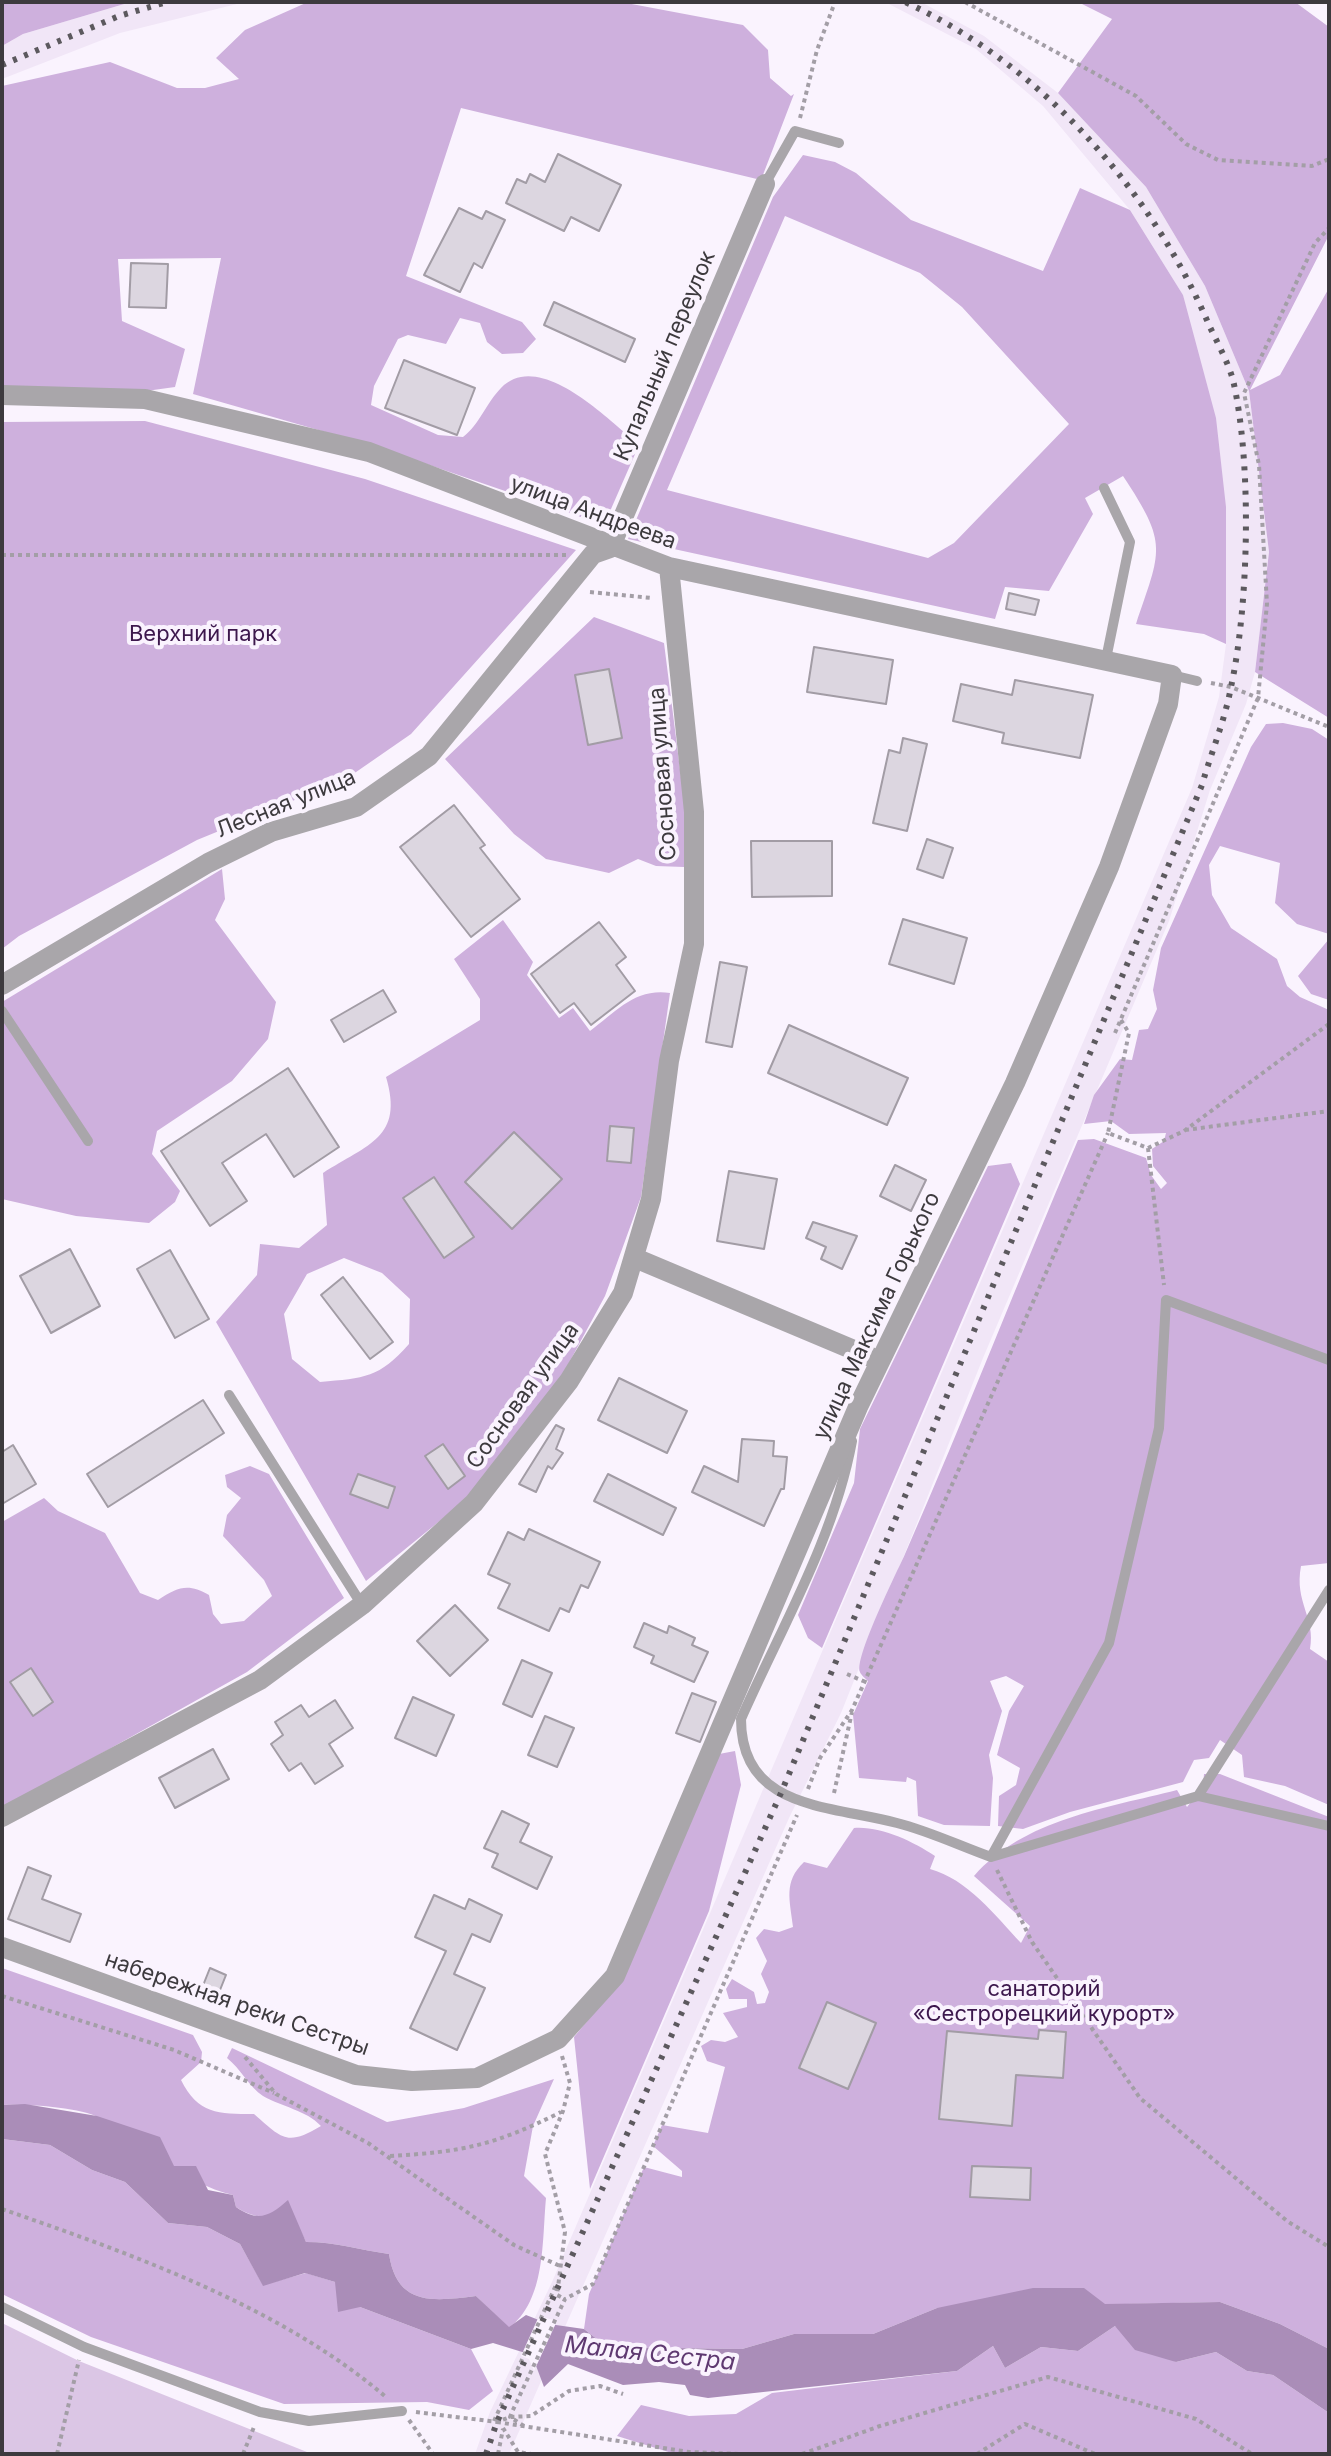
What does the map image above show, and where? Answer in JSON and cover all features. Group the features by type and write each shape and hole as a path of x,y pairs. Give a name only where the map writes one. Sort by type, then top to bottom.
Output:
{"street":[{"name":"Купальный переулок","path":"601,551 765,184"},
{"name":"улица Андреева","path":"2,395 145,399 369,452 601,551 1172,675"},
{"name":"Лесная улица","path":"2,985 208,863 271,832 356,807 429,756 601,551"},
{"name":"Сосновая улица","path":"2,1817 260,1680 362,1605 474,1503 569,1381 623,1293 651,1199 669,1061 694,944 694,812 669,567"},
{"name":"улица Максима Горького","path":"615,1976 858,1407 1015,1083 1109,867 1168,704 1172,675"},
{"path":"635,1258 880,1361"},
{"name":"набережная реки Сестры","path":"2,1947 356,2075 412,2081 477,2078 558,2039 615,1976"}],"lane":[{"path":"765,184 795,131 839,143"},
{"path":"1104,488 1130,542 1106,659"},
{"path":"1172,675 1197,681"},
{"path":"2,1011 88,1141"},
{"path":"991,1857 1109,1643 1159,1428 1166,1300 1329,1360"},
{"path":"229,1395 362,1605"},
{"path":"858,1407 846,1475 813,1564 741,1719 741,1746 760,1779 803,1802 901,1824 991,1857 1198,1796 1329,1826"},
{"path":"1198,1796 1329,1590"},
{"path":"2,2307 84,2347 260,2412 309,2421 402,2411"}],"path":[{"path":"795,131 817,50 835,2"},
{"path":"965,2 1136,96 1186,144 1218,160 1312,166 1329,159"},
{"path":"1115,1033 1258,698 1267,604 1259,465 1244,393 1315,243 1329,228"},
{"path":"2,555 601,551"},
{"path":"567,590 672,600"},
{"path":"1197,681 1258,698 1329,727"},
{"path":"830,1810 852,1710 863,1681 1108,1133 1129,1033 1121,1020"},
{"path":"1108,1133 1148,1148 1184,1131 1329,1024"},
{"path":"1184,1131 1329,1111"},
{"path":"1148,1148 1166,1300"},
{"path":"847,1674 863,1681"},
{"path":"511,2414 565,2299 593,2284 820,1758 852,1710"},
{"path":"991,1857 1032,1942 1140,2098 1287,2221 1329,2247"},
{"path":"2,1996 174,2050 276,2094 388,2156 514,2245 560,2266"},
{"path":"216,2023 276,2094"},
{"path":"558,2039 570,2083 563,2111 545,2154 565,2232 557,2295 565,2299"},
{"path":"388,2156 473,2149 516,2135 563,2111"},
{"path":"2,2209 79,2236 238,2303 346,2363 402,2411 433,2454"},
{"path":"495,2422 499,2406 559,2280"},
{"path":"57,2454 79,2361"},
{"path":"802,2454 880,2426 1048,2377 1196,2419 1252,2454"},
{"path":"495,2422 511,2414 531,2416 569,2391 600,2386 623,2394"},
{"path":"402,2411 495,2422 504,2426 524,2426 689,2452 741,2454"},
{"path":"511,2414 524,2426"},
{"path":"977,2454 1025,2424 1095,2454"},
{"path":"500,2454 504,2426"},
{"path":"504,2426 518,2452 531,2454"},
{"path":"243,2454 253,2431"}],"shaded area":[{"path":"131,2 245,2 120,33 2,79 2,46 23,34"},
{"path":"885,2 921,2 984,36 1058,93 1146,187 1205,286 1249,391 1269,552 1255,672 1246,704 1210,790 1169,921 983,1358 841,1713 789,1818 509,2454 475,2454 490,2412 552,2282 1192,788 1219,697 1226,644 1183,295 1130,210 1043,106 976,49"},
{"path":"2,2323 79,2361 312,2454 2,2454"}],"green space":[{"path":"2,2 131,2 23,34 2,46"},
{"path":"308,2 621,2 743,25 768,50 770,78 791,96 794,94 761,180 461,108 406,276 522,322 536,339 523,353 502,354 487,342 480,323 460,318 446,344 408,335 398,339 374,386 371,405 438,435 463,437 501,388 517,378 535,377 554,382 593,406 639,445 604,525 374,446 193,394 221,258 118,259 122,321 185,349 175,387 146,391 2,387 2,86 110,62 177,88 205,88 239,79 216,58 245,30"},
{"path":"1078,2 1295,2 1329,27 1329,235 1250,390 1280,375 1329,288 1329,718 1255,672 1269,552 1249,391 1205,286 1146,187 1058,93 1112,19"},
{"path":"803,155 835,162 856,173 911,220 1043,271 1080,188 1130,210 1183,295 1216,418 1226,507 1226,644 1204,634 1136,624 1151,579 1156,548 1148,518 1123,476 1085,498 1093,514 1049,591 1005,587 995,619 628,539 773,197","holes":["785,216 920,273 962,307 1069,424 954,543 928,558 667,490"]},
{"name":"Верхний парк","path":"145,421 365,479 576,550 411,734 346,779 197,840 19,936 2,949 2,422"},
{"path":"594,617 664,643 685,809 684,867 656,866 638,859 609,873 546,859 514,834 445,759"},
{"path":"1283,723 1312,729 1329,740 1329,934 1297,924 1275,903 1280,863 1220,846 1209,865 1212,895 1231,928 1277,959 1287,986 1300,997 1329,1010 1329,1563 1301,1566 1300,1590 1310,1628 1310,1649 1329,1662 1329,1805 1285,1786 1244,1777 1242,1755 1220,1740 1209,1758 1194,1760 1183,1782 1070,1812 1023,1829 998,1826 999,1796 1016,1785 1020,1768 997,1755 1009,1711 1024,1686 1006,1676 990,1681 1002,1711 989,1755 993,1778 990,1826 944,1825 918,1816 916,1781 907,1777 906,1782 859,1778 853,1715 868,1681 860,1672 863,1650 1078,1140 1094,1139 1146,1158 1151,1175 1161,1189 1167,1183 1153,1166 1152,1149 1164,1141 1166,1133 1129,1134 1111,1121 1084,1124 1094,1095 1120,1059 1132,1060 1139,1030 1148,1029 1157,1009 1153,990 1161,948 1251,747 1266,724"},
{"path":"222,869 225,899 215,920 276,1002 268,1039 232,1081 157,1131 152,1154 180,1191 175,1202 149,1223 76,1216 2,1199 2,1002"},
{"path":"503,920 533,962 527,975 559,1018 573,1008 590,1031 636,998 658,992 670,993 641,1197 605,1296 563,1374 463,1502 366,1581 216,1322 257,1275 260,1244 299,1248 327,1225 323,1173 367,1146 386,1127 390,1097 386,1077 480,1020 480,999 454,959","holes":["344,1258 382,1273 410,1299 409,1344 380,1370 360,1377 320,1382 292,1359 284,1314 307,1274"]},
{"path":"1329,939 1329,1000 1311,994 1298,976"},
{"path":"1011,1163 1020,1184 822,1648 808,1638 798,1615 854,1483 860,1429 988,1166"},
{"path":"250,1466 269,1474 344,1598 247,1672 2,1809 2,1522 44,1498 58,1511 105,1533 140,1593 158,1600 177,1590 195,1589 209,1595 213,1614 221,1624 244,1621 272,1596 264,1580 223,1536 227,1515 241,1498 227,1487 225,1475"},
{"path":"735,1751 741,1785 709,1911 590,2189 574,2037 622,1979 719,1754"},
{"name":"санаторий «Сестрорецкий курорт»","path":"1204,1774 1220,1774 1329,1817 1329,2349 1280,2324 1220,2302 937,2308 873,2334 794,2334 742,2349 607,2347 584,2329 589,2294 644,2167 682,2177 682,2171 653,2146 662,2125 708,2133 725,2067 707,2061 701,2046 711,2040 725,2042 738,2037 723,2013 747,2007 747,1999 729,1999 726,1989 732,1979 754,1992 757,2004 765,2003 769,1992 761,1974 767,1961 756,1938 764,1929 779,1932 793,1927 790,1884 804,1862 827,1868 854,1828 875,1829 896,1836 935,1856 930,1869 968,1889 1021,1943 1030,1926 974,1876 994,1857 1042,1828 1095,1810 1177,1790 1187,1807 1203,1787"},
{"path":"2,1968 193,2035 202,2052 201,2062 181,2080 195,2100 210,2110 254,2114 285,2137 300,2136 321,2126 308,2116 258,2092 227,2058 232,2048 387,2122 464,2108 554,2079 533,2126 524,2176 546,2198 540,2269 530,2302 521,2316 509,2328 476,2296 432,2299 409,2292 393,2271 389,2254 306,2242 298,2226 243,2211 236,2207 233,2195 197,2182 91,2114 38,2106 2,2105"},
{"path":"2,2139 50,2145 92,2170 125,2182 168,2223 207,2227 240,2244 263,2285 306,2273 335,2282 360,2307 471,2349 493,2391 469,2410 427,2402 284,2404 91,2337 2,2294"},
{"path":"1115,2326 1176,2362 1216,2352 1247,2371 1273,2375 1329,2413 1329,2454 675,2454 617,2436 641,2405 689,2416 736,2414 772,2393 957,2371 993,2346 1005,2368 1041,2347 1078,2351"}],"water":[{"name":"Малая Сестра","path":"25,2104 97,2116 160,2137 174,2166 196,2166 208,2190 233,2195 236,2207 244,2212 263,2216 288,2200 306,2242 389,2254 393,2271 409,2292 432,2299 476,2296 509,2327 526,2315 549,2324 584,2329 607,2347 742,2349 794,2334 873,2334 937,2308 1033,2288 1084,2288 1105,2304 1220,2302 1280,2324 1329,2349 1329,2413 1273,2375 1247,2371 1216,2352 1176,2362 1135,2350 1115,2326 1078,2351 1041,2347 1005,2368 993,2346 957,2371 708,2398 690,2395 685,2385 659,2382 623,2385 568,2364 544,2387 532,2355 493,2343 471,2349 360,2307 338,2312 335,2282 305,2273 263,2286 240,2244 207,2227 168,2223 125,2182 92,2170 50,2145 2,2139 2,2105"}],"pier":[{"path":"539,2316 557,2321 534,2371 529,2359 521,2356"}],"building":[{"path":"558,154 621,185 599,231 571,217 564,231 506,203 517,179 526,183 530,174 545,182"},
{"path":"459,208 482,219 486,211 505,220 482,268 474,263 460,292 424,275"},
{"path":"131,263 168,264 166,308 129,307"},
{"path":"554,302 635,339 625,362 544,325"},
{"path":"404,360 475,388 457,435 385,408"},
{"path":"1009,593 1039,600 1035,615 1006,609"},
{"path":"814,647 893,660 886,704 807,692"},
{"path":"609,669 622,738 588,745 575,675"},
{"path":"1015,680 1093,695 1080,758 1002,743 1004,733 953,721 961,684 1012,695"},
{"path":"903,738 927,744 907,831 873,823 889,750 900,753"},
{"path":"454,805 485,845 480,848 520,899 471,937 400,847"},
{"path":"927,839 953,848 943,878 917,869"},
{"path":"751,841 832,841 832,896 752,897"},
{"path":"903,919 967,938 954,984 889,964"},
{"path":"599,922 626,957 616,965 635,991 591,1025 574,1003 560,1013 531,974"},
{"path":"720,962 747,967 732,1047 706,1042"},
{"path":"383,990 396,1012 344,1042 331,1020"},
{"path":"789,1025 908,1078 887,1125 768,1073"},
{"path":"288,1068 339,1147 294,1177 266,1134 222,1163 247,1201 210,1226 161,1151"},
{"path":"610,1126 634,1128 631,1163 607,1161"},
{"path":"514,1132 562,1179 512,1229 465,1182"},
{"path":"895,1165 926,1180 911,1211 880,1196"},
{"path":"729,1171 777,1179 764,1249 717,1241"},
{"path":"434,1177 474,1237 444,1258 403,1198"},
{"path":"813,1222 857,1236 842,1269 821,1259 826,1247 806,1238"},
{"path":"70,1249 100,1306 51,1333 20,1276"},
{"path":"170,1250 209,1319 175,1338 137,1269"},
{"path":"343,1277 393,1342 370,1359 321,1295"},
{"path":"619,1378 687,1411 667,1453 598,1420"},
{"path":"203,1400 224,1433 108,1507 87,1474"},
{"path":"556,1425 564,1429 556,1449 563,1453 552,1469 548,1466 536,1492 519,1484"},
{"path":"742,1439 774,1441 773,1456 787,1457 784,1489 781,1489 764,1526 692,1492 704,1466 738,1482"},
{"path":"443,1444 465,1476 448,1489 425,1456"},
{"path":"13,1445 36,1484 2,1504 2,1452"},
{"path":"358,1474 395,1487 388,1508 350,1494"},
{"path":"608,1474 676,1508 663,1535 594,1501"},
{"path":"529,1529 600,1562 588,1588 581,1585 569,1612 560,1608 549,1631 498,1608 510,1584 488,1574 508,1532 524,1540"},
{"path":"455,1605 488,1640 450,1676 417,1641"},
{"path":"644,1623 667,1633 669,1626 695,1638 692,1645 708,1652 694,1682 651,1663 654,1656 634,1647"},
{"path":"522,1660 552,1673 532,1717 503,1704"},
{"path":"31,1668 53,1702 33,1716 10,1682"},
{"path":"692,1693 716,1702 700,1742 676,1733"},
{"path":"413,1697 454,1715 436,1756 395,1738"},
{"path":"335,1700 353,1728 329,1744 343,1766 315,1784 301,1763 289,1771 271,1744 283,1735 275,1722 301,1705 309,1717"},
{"path":"545,1716 574,1728 557,1767 528,1755"},
{"path":"213,1749 229,1779 175,1808 159,1778"},
{"path":"502,1811 529,1824 520,1842 552,1857 537,1889 492,1867 498,1854 484,1848"},
{"path":"28,1867 51,1876 42,1899 81,1914 70,1942 8,1919"},
{"path":"434,1895 465,1909 469,1899 502,1915 490,1942 472,1934 454,1974 485,1988 457,2050 410,2028 446,1951 415,1937"},
{"path":"210,1968 226,1975 218,1995 202,1988"},
{"path":"827,2002 876,2023 848,2089 799,2068"},
{"path":"1039,2030 1066,2032 1063,2078 1016,2075 1012,2126 939,2119 947,2031 1038,2039"},
{"path":"972,2166 1031,2168 1030,2200 970,2197"}],"railway":[{"path":"2,65 119,16 167,2"},
{"path":"486,2454 497,2422 781,1793 1202,785 1225,712 1237,653 1246,533 1239,413 1228,366 1185,275 1123,179 1086,136 1045,96 1001,60 954,28 905,2"}]}
